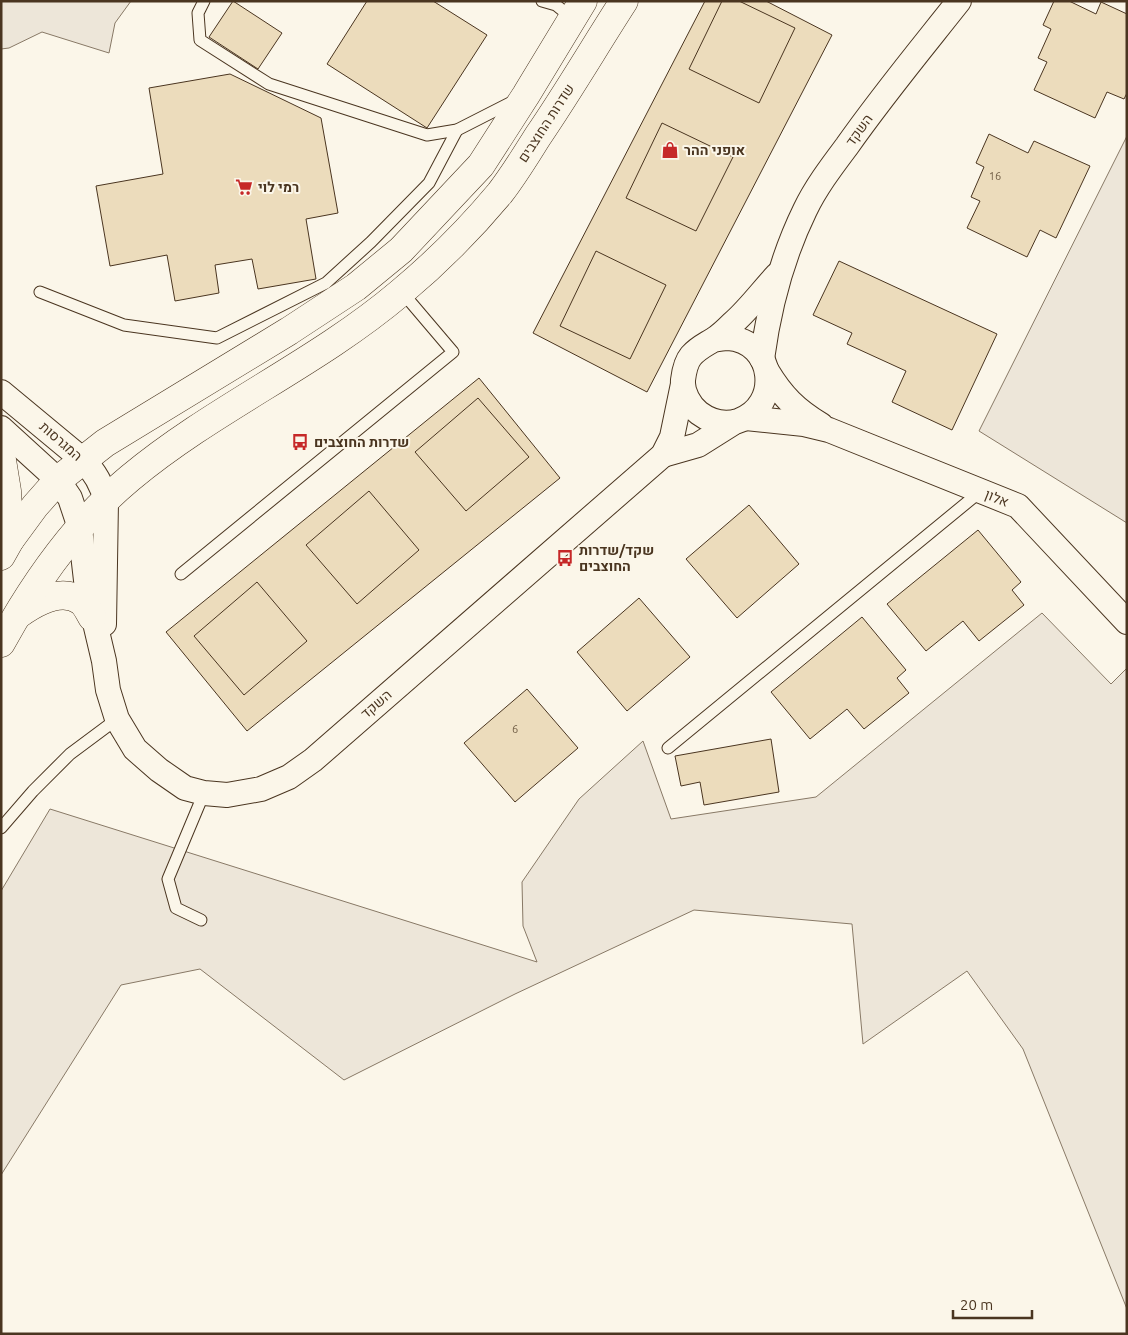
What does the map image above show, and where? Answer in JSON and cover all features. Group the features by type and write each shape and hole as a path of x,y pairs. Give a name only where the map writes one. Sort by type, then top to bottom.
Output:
{"main road":[{"name":"שדרות החוצבים","path":"1,643 42,576 80,528 129,479 176,442 366,322 448,250 501,192 624,1"},
{"path":"6,548 35,506 58,480 105,443 288,331 364,281 401,250 481,165 526,95 566,6"},
{"path":"1,454 7,490 6,548"},
{"path":"16,616 45,599 70,595 83,602 92,617"}],"street":[{"name":"השקד","path":"765,365 766,332 780,271 806,209 831,168 864,122 959,1"},
{"name":"השקד","path":"713,340 734,323 780,271"},
{"path":"727,338 742,341 753,348 765,365 768,385 764,398 757,410 739,420 719,423 706,419 695,410 687,398 683,384 684,370 690,357 700,346 713,340 727,338"},
{"name":"אלון","path":"765,365 778,390 787,400 804,414 829,430"},
{"name":"השקד","path":"80,528 92,617 104,661 108,690 117,719 135,749 159,770 185,788 204,793 226,795 261,789 289,778 313,760 663,455 672,437 683,384"},
{"name":"המגרסות","path":"1,392 83,460 98,478 106,501"},
{"name":"השקד","path":"663,455 698,445 739,420"},
{"name":"אלון","path":"739,420 804,424 829,430 1018,506 1127,622"},
{"path":"1,428 58,480 70,498 80,528"},
{"name":"השקד","path":"104,661 106,501"}],"lane":[{"path":"204,1 198,13 200,40 269,84 427,135 457,130 526,95"},
{"path":"542,1 566,6"},
{"path":"40,292 124,325 217,338 326,283 371,242 429,183 457,130"},
{"path":"181,574 453,352 402,292"},
{"path":"668,748 981,492"},
{"path":"1,828 33,791 70,754 117,719"},
{"path":"201,920 176,908 168,879 204,793"}],"shaded area":[{"path":"1,1 131,1 115,23 109,53 42,32 9,48 1,49"},
{"path":"1127,136 1127,523 979,431"},
{"path":"1042,613 1111,684 1127,668 1127,1309 1023,1049 967,971 863,1044 852,924 694,910 515,994 344,1080 200,969 121,985 1,1175 1,891 50,809 537,962 523,926 522,882 579,799 643,741 671,819 816,797"}],"building":[{"path":"233,1 282,33 258,69 209,37"},
{"path":"367,1 433,1 487,35 427,128 327,64"},
{"path":"705,1 766,1 832,35 647,392 533,333"},
{"path":"722,1 739,1 795,28 759,103 689,69"},
{"path":"1054,1 1069,1 1096,14 1101,2 1127,14 1127,93 1124,99 1107,92 1095,118 1034,90 1047,62 1038,58 1051,29 1043,25"},
{"path":"230,74 321,118 338,213 306,219 316,279 258,289 252,259 215,265 219,293 175,301 167,255 110,266 96,186 163,174 149,88"},
{"path":"662,123 733,157 696,231 626,198"},
{"path":"989,134 1028,153 1034,141 1090,166 1056,238 1040,230 1027,257 967,228 980,201 971,197 984,167 976,163"},
{"path":"596,251 666,285 630,359 560,326"},
{"path":"839,261 997,334 952,430 892,402 906,371 847,344 852,333 813,315"},
{"path":"479,378 560,478 247,731 166,632"},
{"path":"478,398 529,457 466,511 415,452"},
{"path":"369,491 419,550 357,604 306,545"},
{"path":"749,505 799,564 737,618 686,559"},
{"path":"978,530 1021,582 1012,590 1024,605 979,641 963,621 926,651 887,604"},
{"path":"257,582 307,641 244,695 194,636"},
{"path":"639,598 690,657 627,711 577,652"},
{"path":"862,617 906,670 897,678 909,693 864,729 847,709 810,739 771,692"},
{"path":"527,689 578,748 515,802 464,743"},
{"path":"771,739 779,792 704,805 700,782 681,786 675,756"}],"place":[{"name":"אופני ההר","path":"670,150"},
{"name":"רמי לוי","path":"244,187"},
{"name":"שדרות החוצבים","path":"300,442"},
{"name":"שקד/שדרות החוצבים","path":"565,558"}]}
